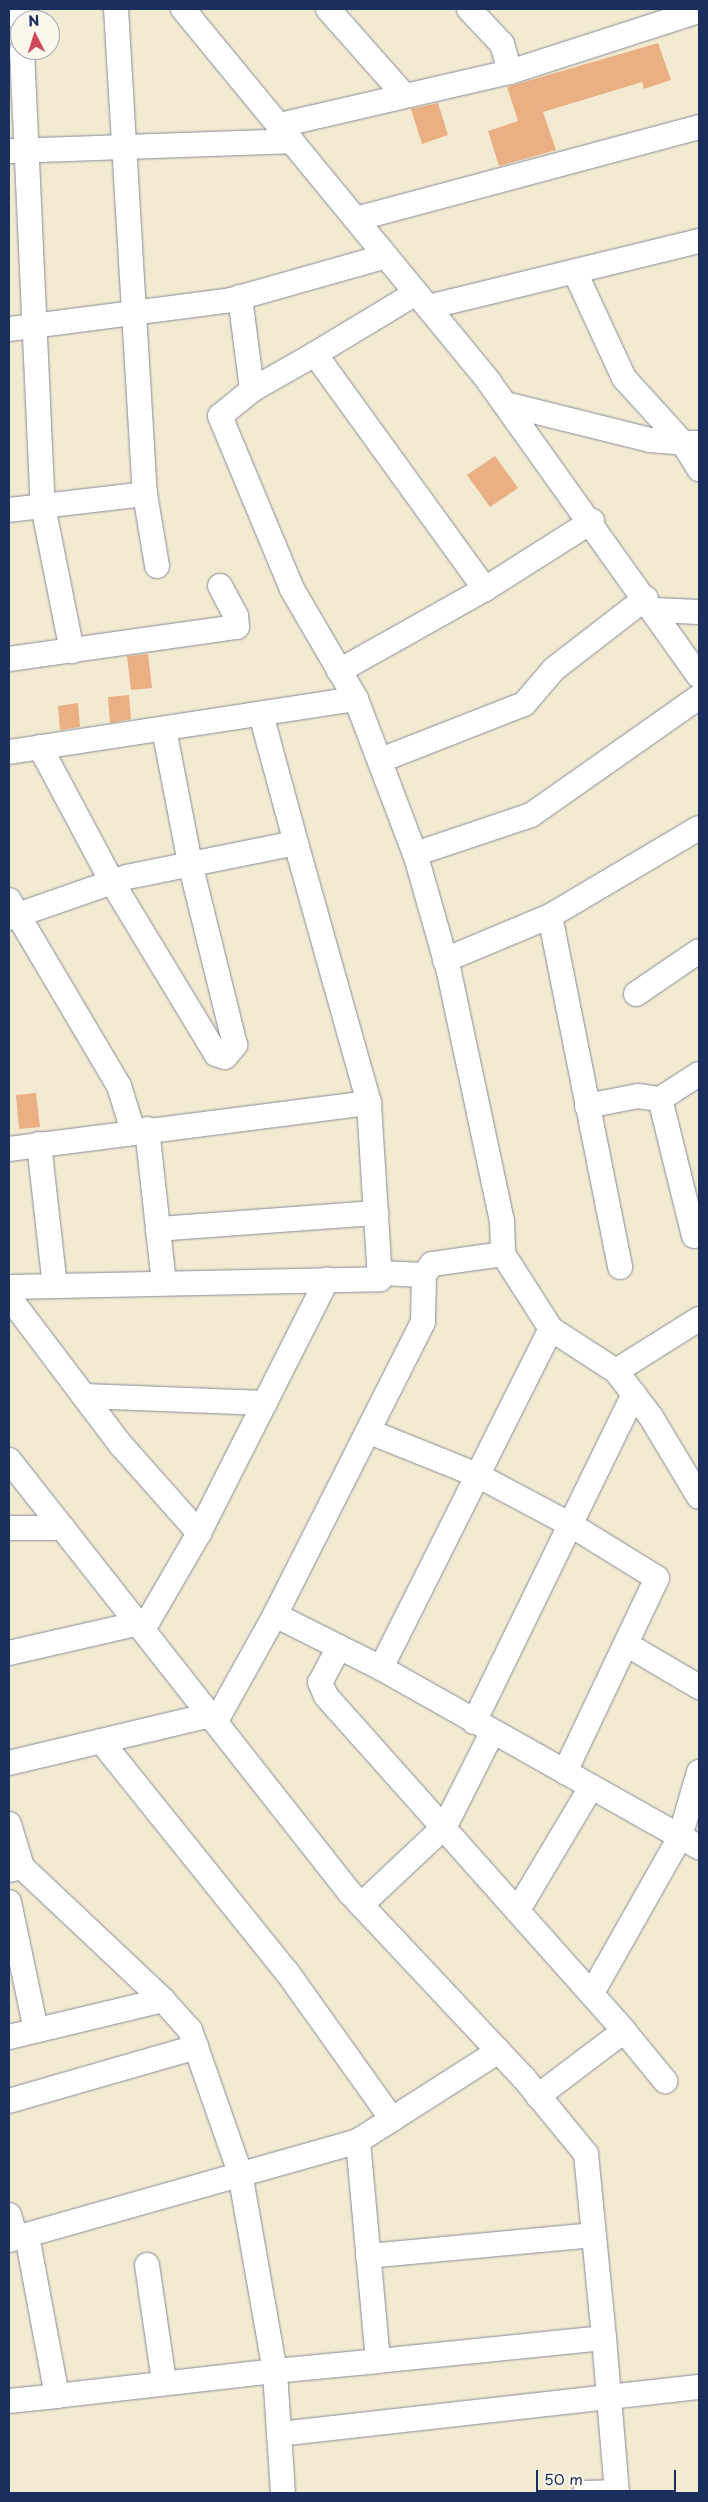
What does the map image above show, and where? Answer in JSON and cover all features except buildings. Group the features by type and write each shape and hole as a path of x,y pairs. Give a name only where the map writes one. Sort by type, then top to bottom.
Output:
{"street":[{"path":"116,9 136,312 144,494 157,566"},
{"path":"183,9 505,404 592,521 699,676"},
{"path":"328,9 405,96"},
{"path":"469,9 502,44 510,72"},
{"path":"18,151 125,147 286,133 405,96 510,72 699,11"},
{"path":"22,60 18,151 36,326 43,506 72,651"},
{"path":"356,219 699,127"},
{"path":"699,241 575,272 422,300 315,354 252,390 220,416 292,589 356,699 381,760 415,854 446,960 502,1221 503,1254 551,1329 616,1371 692,1472 699,1497"},
{"path":"9,329 240,297 386,256"},
{"path":"575,272 624,378 691,443 699,469"},
{"path":"240,297 252,390"},
{"path":"315,354 485,589"},
{"path":"505,404 650,440 691,443"},
{"path":"9,510 144,494"},
{"path":"339,671 485,589 592,521"},
{"path":"9,659 237,627 236,616 220,586"},
{"path":"381,760 488,722 524,704 554,669 650,604 699,612"},
{"path":"415,854 531,815 699,696"},
{"path":"9,752 356,699"},
{"path":"9,1287 380,1279 369,1103 261,714"},
{"path":"40,747 112,882 216,1054 225,1057 235,1045 190,864 164,729"},
{"path":"446,960 550,916 699,828"},
{"path":"164,1284 158,1228 140,1130 119,1086 11,911 112,882 296,843"},
{"path":"550,916 620,1267"},
{"path":"636,994 699,951"},
{"path":"587,1106 638,1096 660,1099 699,1074"},
{"path":"660,1099 694,1207 694,1236"},
{"path":"9,1149 140,1130 369,1103"},
{"path":"39,1144 55,1286"},
{"path":"158,1228 376,1213"},
{"path":"9,1763 101,1741 214,1718 275,1615 370,1432 423,1322 424,1275 432,1264 503,1254"},
{"path":"380,1273 424,1275"},
{"path":"9,1654 142,1625 199,1533 327,1280"},
{"path":"9,1297 84,1396 199,1533"},
{"path":"616,1371 699,1319"},
{"path":"381,1668 476,1475 551,1329"},
{"path":"361,1905 445,1826 483,1728 571,1525 634,1394"},
{"path":"84,1396 265,1403"},
{"path":"370,1432 476,1475 571,1525 657,1578 565,1772"},
{"path":"10,1463 142,1625 361,1905 499,2051 586,2154 604,2338 616,2492 585,2493"},
{"path":"9,1528 63,1528"},
{"path":"275,1615 381,1668 483,1728 689,1842"},
{"path":"626,1644 699,1688"},
{"path":"339,1647 320,1682 326,1696 593,1991 665,2081"},
{"path":"101,1741 287,1972 392,2119"},
{"path":"593,1991 689,1842 699,1772"},
{"path":"519,1908 591,1787"},
{"path":"9,1824 15,1868 163,2000 190,2030 240,2173 274,2371 283,2493"},
{"path":"9,1902 36,2030"},
{"path":"9,2037 163,2000"},
{"path":"538,2096 624,2030"},
{"path":"9,2101 196,2047"},
{"path":"17,2238 240,2173 358,2141 499,2051"},
{"path":"358,2141 378,2361"},
{"path":"9,2215 17,2238 57,2396"},
{"path":"368,2256 593,2235"},
{"path":"147,2265 164,2382"},
{"path":"9,2401 164,2382 604,2338"},
{"path":"279,2434 699,2387"}]}
